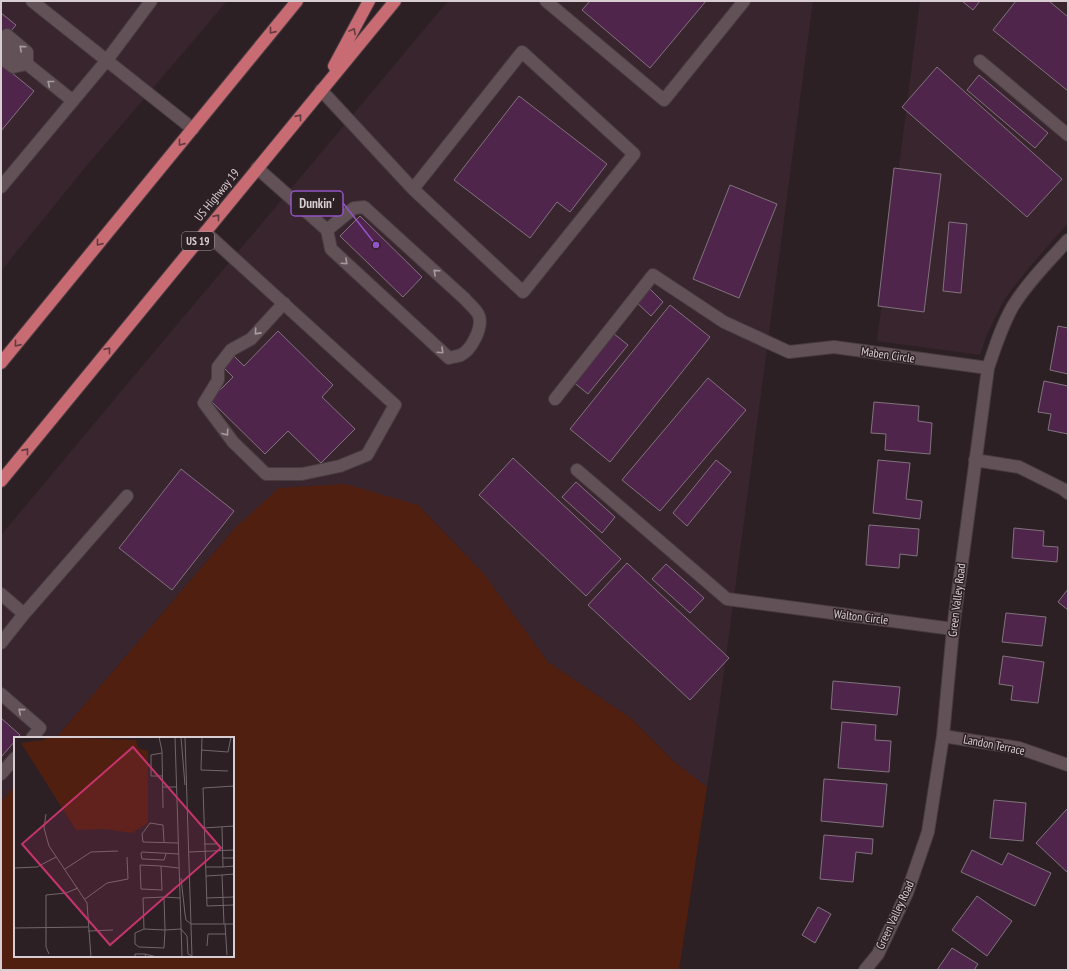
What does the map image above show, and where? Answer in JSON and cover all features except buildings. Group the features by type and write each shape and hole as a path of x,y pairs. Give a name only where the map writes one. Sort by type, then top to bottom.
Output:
{"highway":[{"path":"1,363 297,1"},
{"path":"321,90 369,1"},
{"name":"US Highway 19","path":"1,481 395,1"}],"street":[{"path":"32,1 193,129"},
{"path":"1,187 107,60 152,1"},
{"path":"545,1 664,100 744,1"},
{"path":"4,39 27,52 27,64"},
{"path":"321,90 413,189 523,292 634,154 522,52 413,189"},
{"path":"1,58 13,67 27,64"},
{"path":"980,61 1068,135"},
{"path":"27,64 73,101"},
{"path":"257,168 326,230 331,249 449,358 461,355 469,348 475,339 479,328 479,316 465,299 364,207 354,208 326,230"},
{"path":"205,232 284,303 395,405 367,455 340,466 302,474 266,474 233,442 204,403 218,380 218,367 231,350 251,339 284,303"},
{"name":"Green Valley Road","path":"865,970 878,954 908,893 928,832 943,736 953,629 988,368 997,338 1013,306 1068,240"},
{"name":"Maben Circle","path":"555,399 653,275 724,322 789,352 834,347 988,368"},
{"path":"975,460 1020,467 1068,493"},
{"name":"Walton Circle","path":"576,470 727,599 953,629"},
{"path":"1,643 24,614 127,496"},
{"path":"1,594 24,614"},
{"path":"1,694 40,728 33,737"},
{"name":"Landon Terrace","path":"943,736 1018,748 1068,765"},
{"path":"1,774 14,759"}],"shaded area":[{"path":"1,1 227,1 84,169 1,271"},
{"path":"448,1 813,1 722,687 707,787 673,761 632,719 548,662 484,574 418,505 235,528 57,737 14,737 14,787 1,802 1,535"},
{"path":"920,1 1068,1 1068,223 1026,271 1004,300 987,334 980,355 877,341"},
{"path":"345,484 418,505 484,574 548,662 632,719 673,761 707,787 679,970 1,970 1,802 14,787 14,957 234,957 234,737 57,737 235,528 279,488"}],"place":[{"name":"Dunkin'","path":"376,245"}]}
